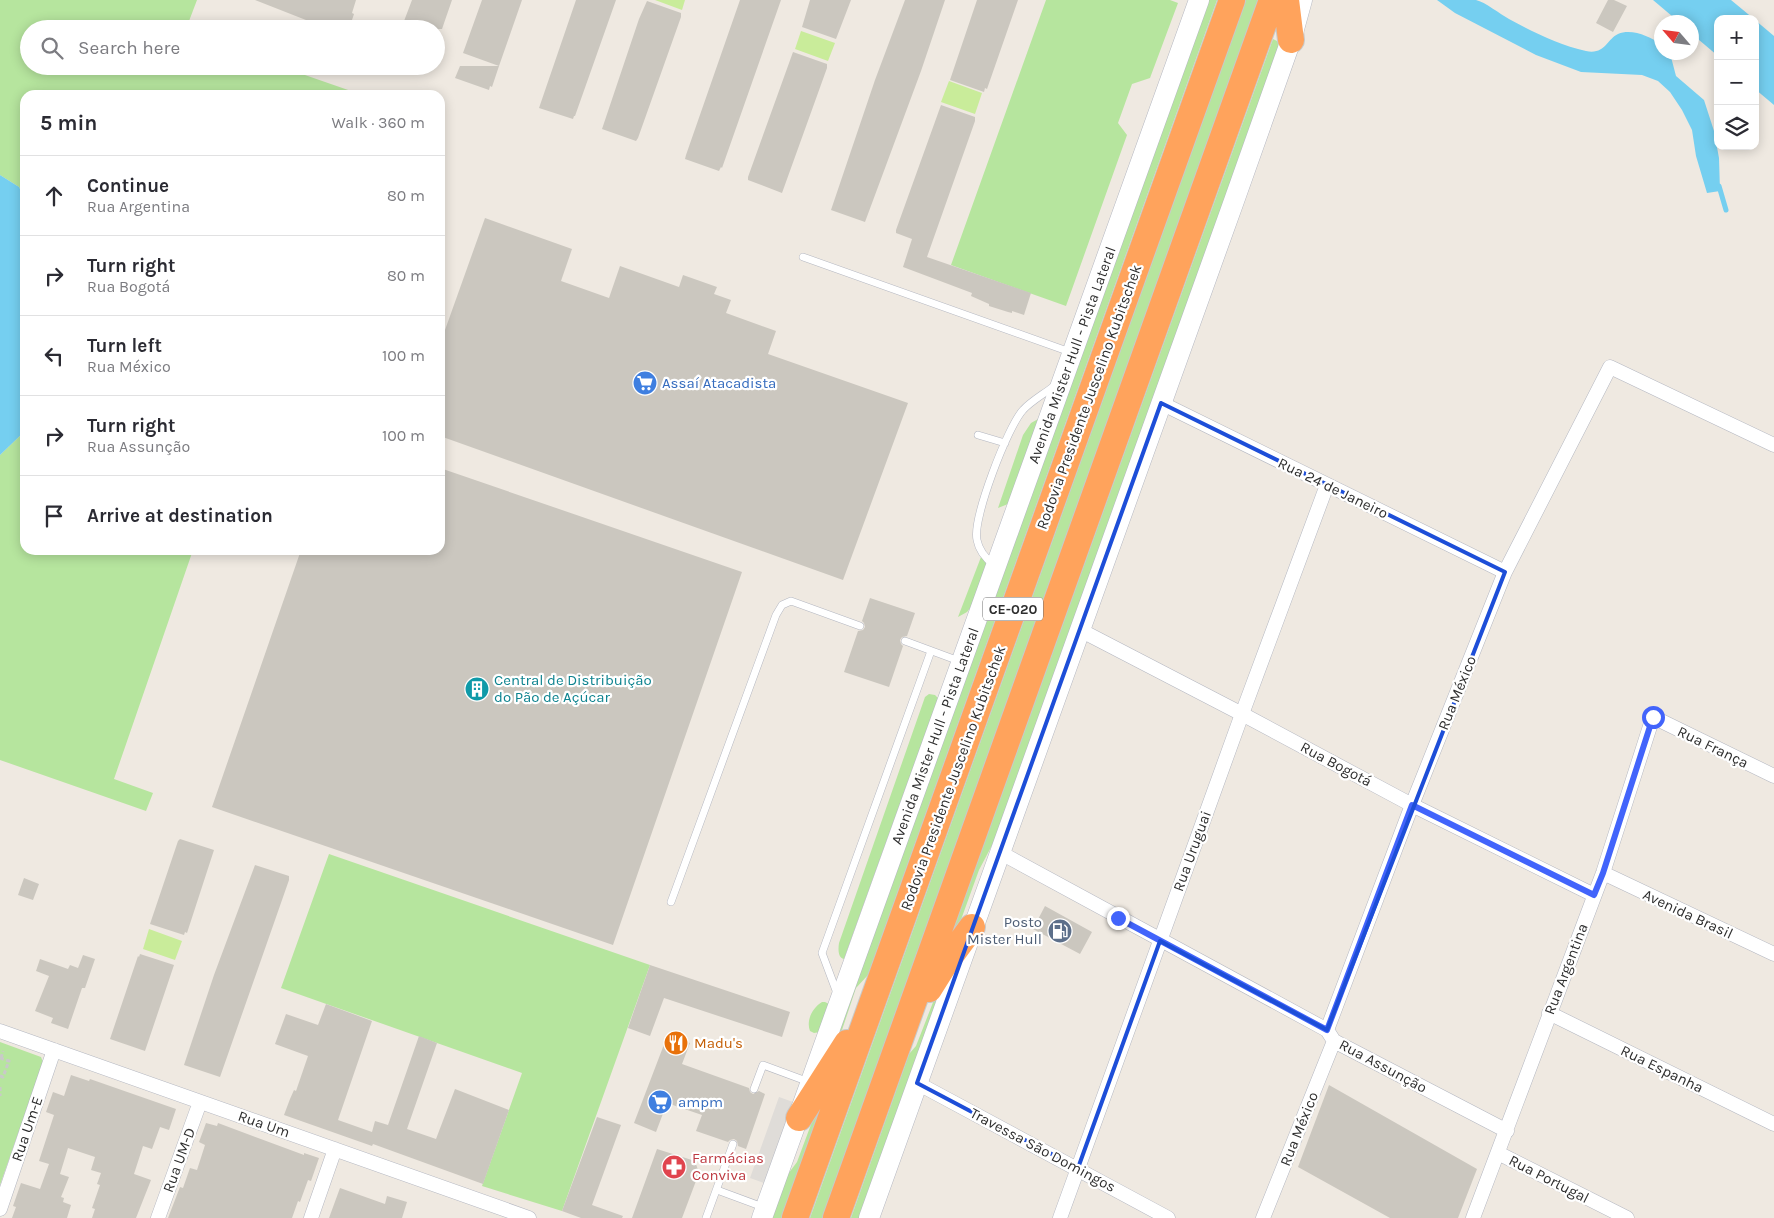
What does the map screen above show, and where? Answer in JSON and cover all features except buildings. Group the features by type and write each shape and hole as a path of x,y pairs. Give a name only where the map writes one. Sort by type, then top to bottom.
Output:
{"highway":[{"name":"Rodovia Presidente Juscelino Kubitschek","path":"795,1218 1232,0"},
{"name":"CE-020","path":"836,1218 1272,0"},
{"path":"1286,0 1291,40"},
{"path":"902,1032 944,965 972,927"},
{"path":"799,1118 872,1005"}],"main road":[{"name":"Avenida Mister Hull - Pista Lateral","path":"764,1213 1199,0"},
{"path":"868,1218 1291,40 1302,0"}],"street":[{"name":"Rua México","path":"1263,1218 1331,1036 1412,805 1505,572 1610,367 1774,445"},
{"name":"Rua 24 de Janeiro","path":"1161,403 1505,572"},
{"name":"Rua Uruguai","path":"1060,1218 1327,485"},
{"name":"Rua Bogotá","path":"1080,630 1412,805 1594,895"},
{"name":"Rua França","path":"1653,717 1774,776"},
{"name":"Rua Argentina","path":"1473,1218 1603,873 1653,717"},
{"name":"Rua Assunção","path":"999,852 1506,1132"},
{"name":"Avenida Brasil","path":"1603,873 1774,954"},
{"name":"Rua Espanha","path":"1549,1013 1774,1124"},
{"name":"Rua Um","path":"0,1031 529,1218"},
{"name":"Rua Um-E","path":"0,1209 54,1050"},
{"name":"Travessa São Domingos","path":"917,1083 1168,1218"},
{"name":"Rua UM-D","path":"158,1218 200,1102"},
{"path":"310,1218 335,1149"},
{"name":"Rua Portugal","path":"1498,1153 1627,1218"}],"lane":[{"path":"803,257 1073,353"},
{"path":"996,567 984,556 976,538 983,502 994,470 1011,428 1023,409 1064,379"},
{"path":"978,435 1005,443"},
{"path":"671,902 776,615 782,605 791,601 860,626"},
{"path":"905,641 962,662"},
{"path":"840,1001 822,953 932,650"},
{"path":"754,1089 763,1065 812,1083"},
{"path":"706,1218 733,1144"},
{"path":"717,1190 764,1213"}],"path":[{"path":"0,1076 3,1077 8,1061 0,1058 3,1051"},
{"path":"0,1087 0,1096"}],"highlighted area":[{"path":"1161,403 1505,572 1327,1030 1160,941 1078,1168 917,1083"}],"green space":[{"path":"0,0 197,0 189,20 20,20 20,75 305,75 348,90 20,90 20,189 0,175"},
{"path":"655,0 685,0 682,10"},
{"path":"1046,0 1170,0 1178,3 1150,78 1132,84 1118,123 1127,135 1066,306 951,265"},
{"path":"1208,0 1217,0 868,975 856,988 840,1036 837,1035"},
{"path":"1246,0 1259,0 823,1218 810,1218"},
{"path":"801,31 835,43 828,61 795,49"},
{"path":"1273,39 1281,43 1000,830 979,870 954,939 949,941"},
{"path":"949,81 982,93 975,114 941,102"},
{"path":"1040,418 1008,504 998,508 1023,435 1031,423"},
{"path":"20,436 20,555 191,555 114,779 153,793 146,811 0,760 0,455"},
{"path":"981,557 986,561 987,565 971,607 967,612 958,617"},
{"path":"929,694 935,695 938,698 844,959 840,955 839,943 925,697"},
{"path":"329,854 650,965 562,1211 482,1186 522,1073 281,988"},
{"path":"149,929 182,941 175,960 143,949"},
{"path":"942,985 860,1218 851,1218 909,1054 916,1046 939,987"},
{"path":"822,1002 829,1004 820,1032 814,1033 810,1031 809,1019 815,1008"},
{"path":"0,1042 41,1057 43,1062 0,1185"},
{"path":"819,1103 823,1103 781,1218 772,1218 788,1174 797,1162"}],"shaded area":[{"path":"779,1097 793,1102 764,1183 750,1178"}],"water":[{"path":"1437,0 1480,1 1509,19 1556,42 1586,51 1592,52 1602,49 1614,36 1623,32 1641,34 1654,40 1654,60 1672,60 1676,76 1704,100 1714,131 1714,150 1718,150 1719,158 1720,191 1707,193 1696,156 1692,130 1670,92 1658,81 1642,75 1581,72 1536,55 1455,13"},
{"path":"1653,0 1731,0 1749,15 1714,15 1714,53 1699,40 1699,15 1671,15"},
{"path":"1759,23 1774,36 1774,105 1759,92"},
{"path":"0,175 20,189 20,436 0,455"}],"waterway":[{"path":"1719,186 1726,210"}],"place":[{"name":"Assaí Atacadista","path":"645,383"},
{"name":"Central de Distribuição do Pão de Açúcar","path":"477,689"},
{"name":"Posto Mister Hull","path":"1060,931"},
{"name":"Madu's","path":"676,1043"},
{"name":"ampm","path":"660,1102"},
{"name":"Farmácias Conviva","path":"674,1167"}],"route":[{"path":"1118,918 1327,1030 1412,805 1594,895 1603,873 1653,717"}]}
